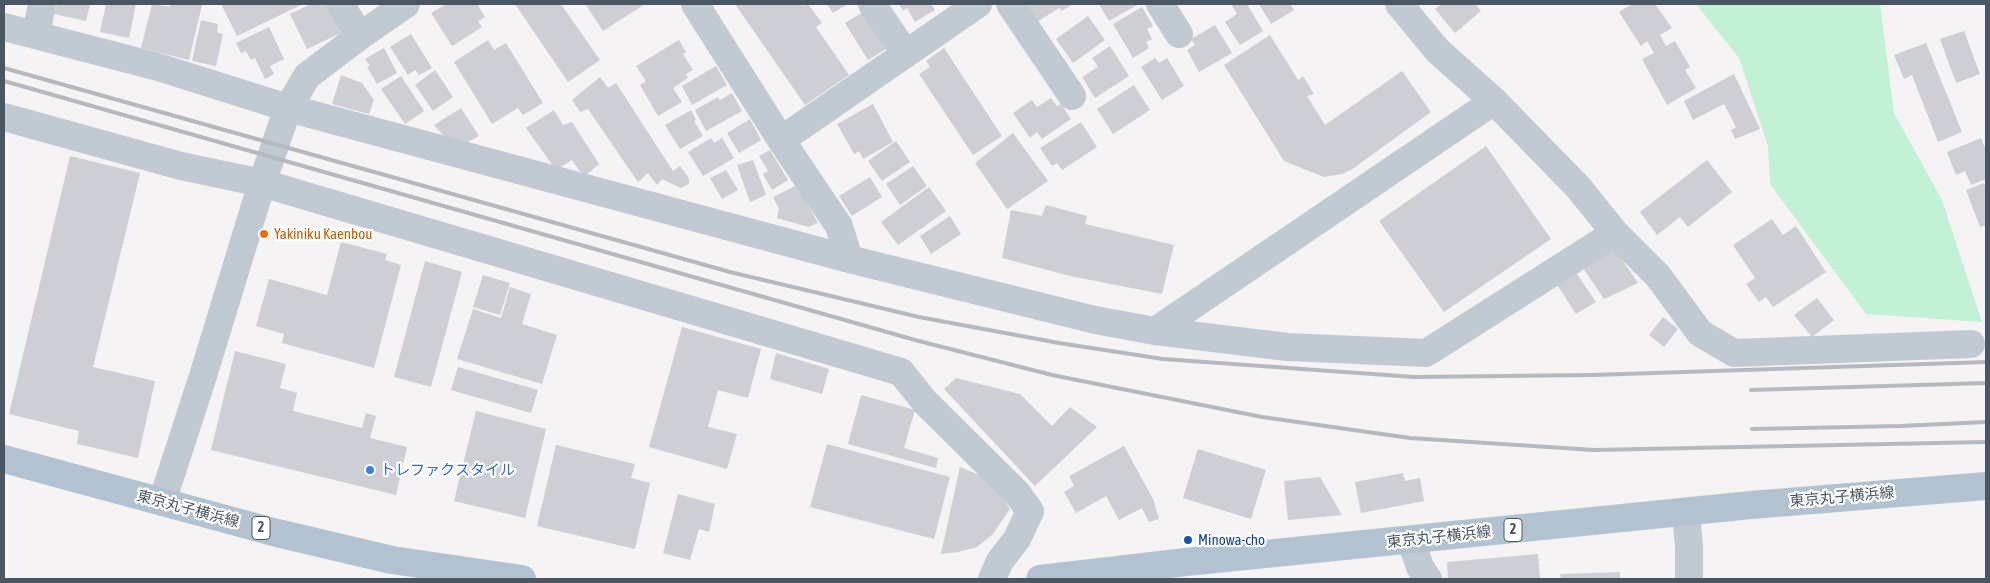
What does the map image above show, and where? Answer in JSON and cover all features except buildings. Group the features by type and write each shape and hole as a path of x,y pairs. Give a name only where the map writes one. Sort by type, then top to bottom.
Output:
{"main road":[{"name":"東京丸子横浜線","path":"4,459 277,533 392,560 522,579"},
{"name":"東京丸子横浜線","path":"1040,579 1189,571 1411,540 1686,512 1986,486"}],"street":[{"path":"36,35 42,4"},
{"path":"340,4 360,36"},
{"path":"162,502 262,183 288,108 307,76 406,4"},
{"path":"695,4 839,226 849,259"},
{"path":"872,4 906,54"},
{"path":"782,140 978,4"},
{"path":"1010,4 1072,96"},
{"path":"1160,4 1179,34"},
{"path":"1399,4 1438,51 1494,101 1578,187 1615,233 1658,276 1700,333 1734,353 1971,344"},
{"path":"4,27 158,67 288,108 849,259 1095,320 1156,331 1288,347 1426,353 1615,233"},
{"path":"1156,331 1494,101"},
{"path":"4,117 181,166 262,183 901,372 926,402 1017,493 1030,511 1017,538 1000,561 992,579"},
{"path":"1686,512 1690,579"},
{"path":"1411,540 1420,567 1428,579"}],"green space":[{"path":"1696,4 1880,4 1894,113 1942,200 1982,322 1866,314 1770,184 1768,146 1739,58"}],"railway":[{"path":"4,68 730,272 919,317 1059,343 1163,359 1414,377 1593,375 1986,362"},
{"path":"4,81 915,340 1052,375 1262,417 1410,438 1594,450 1986,442"},
{"path":"1751,390 1986,383"},
{"path":"1752,429 1986,422"}],"place":[{"name":"Yakiniku Kaenbou","path":"264,234"},
{"name":"トレファクスタイル","path":"370,470"},
{"name":"Minowa-cho","path":"1188,540"}]}
